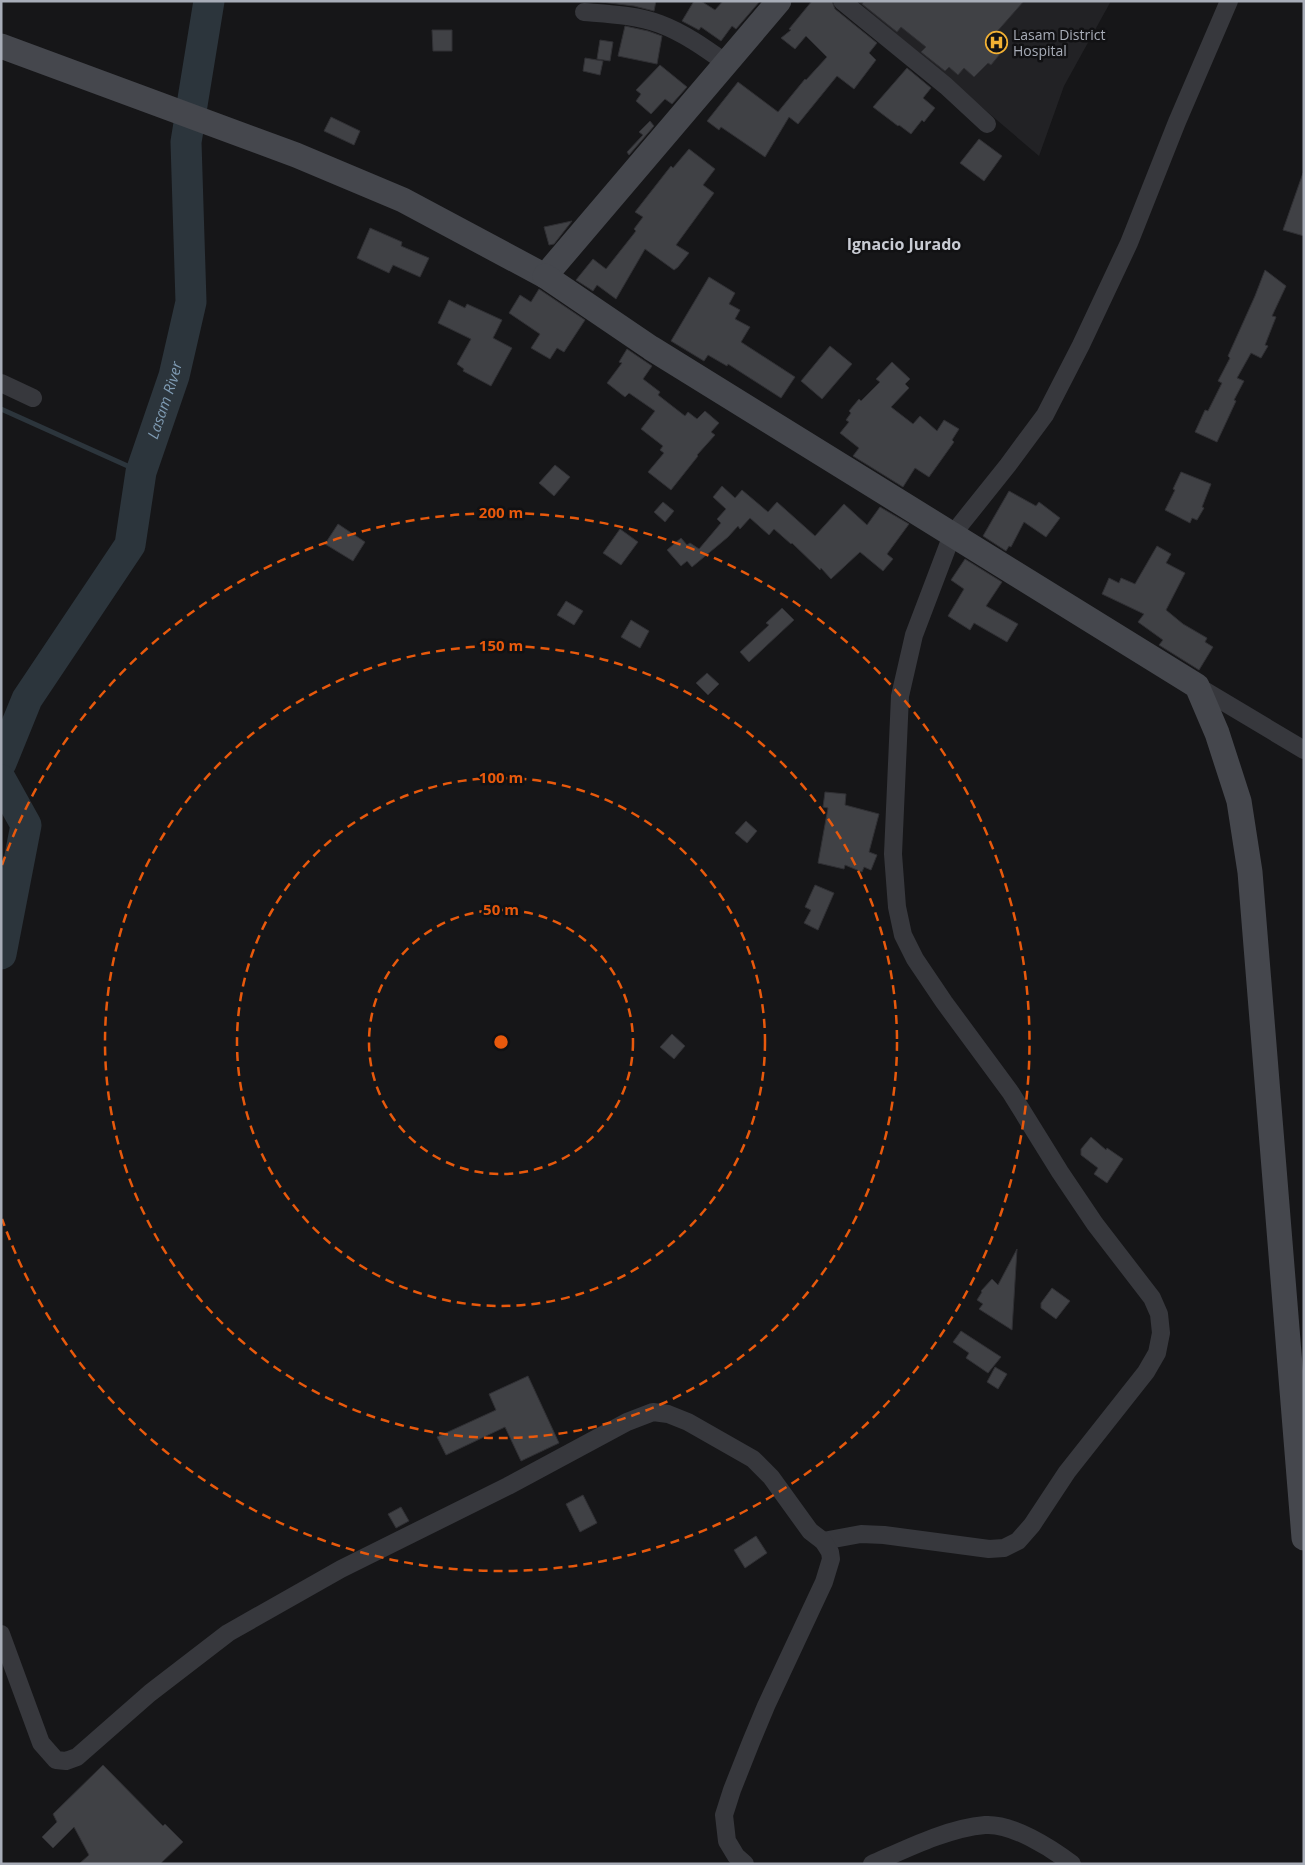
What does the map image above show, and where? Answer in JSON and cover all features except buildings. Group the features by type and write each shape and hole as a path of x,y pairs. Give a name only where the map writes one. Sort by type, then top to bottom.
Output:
{"street":[{"path":"545,276 779,1"},
{"path":"842,1 946,86 987,124"},
{"path":"823,1541 860,1534 989,1549 1004,1548 1018,1541 1032,1525 1067,1472 1146,1372 1157,1353 1161,1333 1159,1314 1152,1298 1085,1210 1010,1093 915,959 903,935 897,907 893,854 896,760 900,696 914,634 952,535 1045,415 1081,346 1129,242 1177,122 1229,1"},
{"path":"584,12 630,17 660,24 694,41 726,63"},
{"path":"1,46 296,155 403,200 545,276 651,348 1304,750"},
{"path":"1,383 33,398"},
{"path":"1198,686 1217,732 1239,801 1250,872 1304,1538"},
{"path":"1,1634 41,1743 56,1760 66,1761 77,1757 150,1693 228,1633 341,1569 508,1486 627,1422 653,1412 668,1414 688,1422 752,1459 771,1476 810,1531 823,1541 832,1559 824,1582 766,1706 732,1790 724,1815 727,1841 736,1856 745,1864"},
{"path":"872,1864 957,1830 986,1825 1006,1828 1029,1837 1072,1864"}],"shaded area":[{"name":"Lasam District Hospital","path":"857,1 1111,1 1064,86 1039,156"}],"waterway":[{"name":"Lasam River","path":"1,763 27,699 130,545 141,472 174,376 191,302 186,142 209,1"},
{"path":"1,409 141,472"},
{"name":"Lasam River","path":"1,780 26,825 1,954"}],"place":[{"name":"Lasam District Hospital","path":"997,43"}],"district":[{"name":"Ignacio Jurado","path":"904,244"}]}
